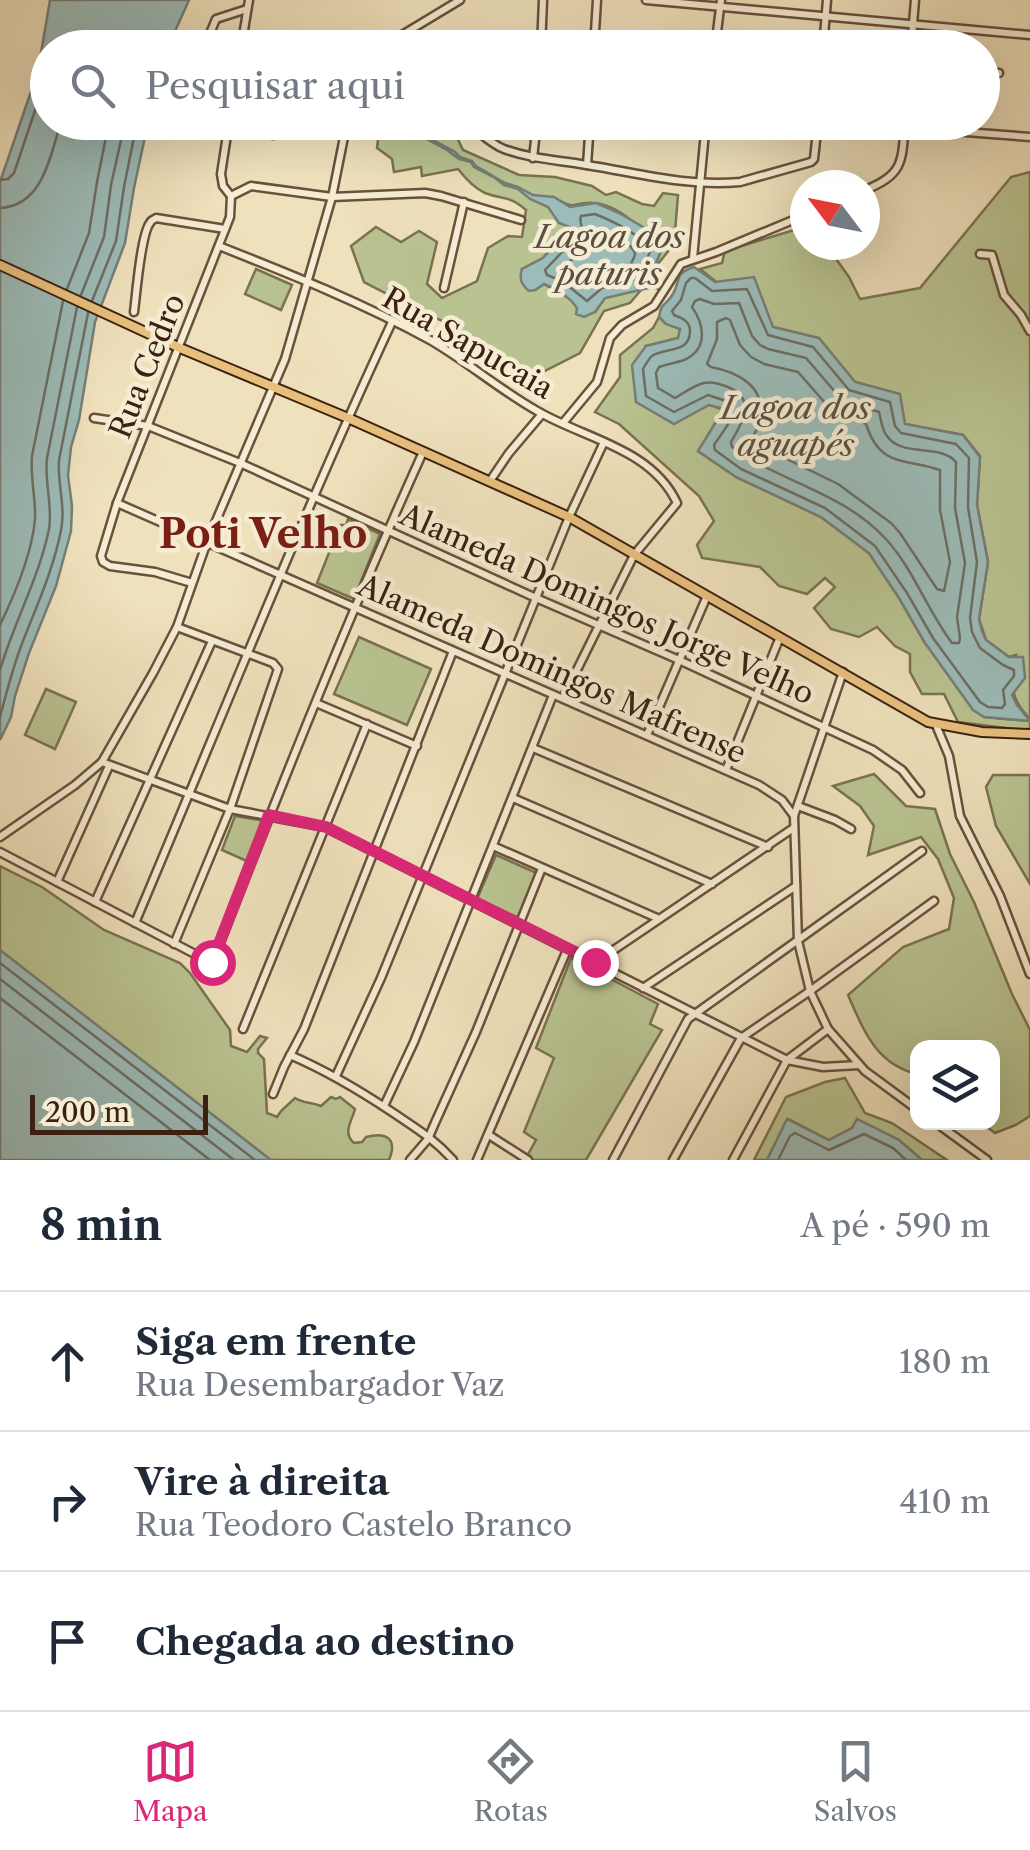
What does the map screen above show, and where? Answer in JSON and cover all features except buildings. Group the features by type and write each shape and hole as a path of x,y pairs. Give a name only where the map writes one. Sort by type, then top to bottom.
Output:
{"main road":[{"path":"0,265 154,337 569,517 907,712 936,725 1030,734"}],"street":[{"path":"410,30 460,0"},
{"path":"542,30 543,0"},
{"path":"595,30 597,0"},
{"path":"646,0 720,3 826,18 977,30"},
{"path":"825,30 827,0"},
{"path":"912,30 915,0"},
{"path":"717,30 720,3"},
{"path":"243,30 248,4"},
{"path":"211,30 216,19 248,4"},
{"path":"1000,32 1030,35"},
{"path":"1000,134 1030,137"},
{"name":"Rua Cedro","path":"192,583 155,572 110,566 104,562 102,552 232,208 221,174 226,140"},
{"path":"56,882 106,764 176,627 207,542 274,388 332,198 343,140"},
{"path":"489,140 533,158 700,182 740,182 808,164 814,158 816,140"},
{"path":"533,158 535,140"},
{"path":"588,165 589,140"},
{"path":"693,258 704,140"},
{"path":"880,183 888,180 901,161 903,140"},
{"path":"231,196 251,186 332,198 425,194 521,220"},
{"path":"444,288 464,202"},
{"path":"134,312 141,256 151,220 225,229"},
{"path":"564,424 597,382 610,338 622,325 654,306 678,267 790,221"},
{"name":"Rua Sapucaia","path":"219,246 308,282 431,341 542,414 636,457 666,484 677,503 634,555"},
{"path":"980,254 992,256 1004,295 1030,331"},
{"path":"136,924 280,574 392,322"},
{"path":"490,481 542,414"},
{"name":"Alameda Domingos Jorge Velho","path":"94,418 148,426 600,624 825,726 890,760 920,792"},
{"path":"336,1076 381,978 569,517 604,442"},
{"path":"0,852 212,962 355,606 424,452"},
{"name":"Alameda Domingos Mafrense","path":"117,504 726,770 772,792 794,816"},
{"path":"562,698 634,555"},
{"path":"647,736 707,596"},
{"path":"174,944 230,809 278,673 273,662 176,627"},
{"path":"726,770 780,637"},
{"path":"95,902 212,641"},
{"path":"273,1094 304,1030 454,651"},
{"path":"842,672 794,816 798,941 810,992 828,1029 859,1066 910,1104"},
{"path":"384,1106 414,1042 553,695"},
{"path":"316,703 417,746"},
{"path":"244,1028 367,724"},
{"path":"936,725 949,756 960,816 995,884 1030,974"},
{"path":"533,748 768,847"},
{"path":"106,764 230,809 326,827 787,1060 822,1067 859,1066"},
{"path":"0,837 106,764"},
{"path":"513,798 712,884"},
{"path":"798,806 850,829"},
{"path":"595,962 793,828"},
{"path":"493,846 658,918"},
{"path":"613,1160 679,1034 694,1014 922,851"},
{"path":"410,1160 430,1135 542,868"},
{"path":"644,988 796,886"},
{"path":"673,1160 741,1038 934,900"},
{"path":"478,1160 567,949"},
{"path":"733,1160 787,1060 828,1029"},
{"path":"290,1055 336,1076 430,1135 453,1160"},
{"path":"946,1130 986,1160"},
{"path":"489,1135 528,1160"}],"green space":[{"path":"378,140 458,140 463,150 519,175 555,177 654,206 663,193 678,195 674,244 653,270 661,251 632,221 604,205 572,205 555,198 575,235 558,241 543,258 522,269 535,290 544,284 572,300 577,308 595,312 605,298 642,289 630,303 604,311 580,353 539,374 506,367 456,327 364,282 351,246 376,227 401,242 419,231 437,242 427,284 442,298 477,281 488,248 508,236 522,237 526,210 481,191 458,169 422,176 421,167 394,172 392,159 377,148"},
{"path":"1030,172 1030,719 1015,696 1016,655 1009,657 986,640 979,619 988,562 977,505 980,456 963,435 905,424 899,394 855,382 819,338 773,327 700,269 722,263 725,251 790,231 790,260 837,260 860,299 920,288 1011,177"},
{"path":"256,269 292,285 281,310 245,294"},
{"path":"659,317 681,329 678,338 646,346 710,405 724,410 699,452 736,477 821,517 869,553 925,643 984,717 1030,721 1030,731 958,722 944,694 922,694 910,672 910,654 895,646 877,627 859,637 831,629 814,608 835,587 825,578 807,594 779,586 760,567 702,558 697,545 714,521 699,496 619,424 595,412 620,377 620,355 653,328"},
{"path":"348,519 380,534 354,599 317,583 340,525 346,525"},
{"path":"359,637 431,669 407,725 334,694"},
{"path":"46,689 76,702 55,749 25,735"},
{"path":"874,774 906,806 935,809 950,854 1030,1030 1030,1116 1016,1125 995,1133 991,1130 1000,1130 1000,1040 910,1040 910,1072 881,1054 860,1021 848,995 903,947 949,929 954,898 938,859 921,837 868,855 874,826 860,806 833,786"},
{"path":"993,775 1030,775 1030,884 996,826 986,787"},
{"path":"235,816 266,821 249,862 222,850"},
{"path":"496,855 539,874 519,918 477,899"},
{"path":"0,866 42,887 104,930 180,963 230,1030 231,1046 247,1052 260,1036 267,1038 258,1053 264,1059 267,1113 277,1117 295,1098 321,1106 331,1097 340,1097 355,1109 350,1139 354,1143 366,1137 388,1138 392,1146 389,1160 0,1160"},
{"path":"571,958 658,1004 650,1024 662,1030 586,1160 534,1160 527,1156 536,1140 524,1132 554,1058 536,1048"},
{"path":"845,1078 865,1113 892,1123 947,1160 922,1160 899,1140 857,1120 852,1128 829,1140 788,1119 767,1160 754,1160 786,1097"}],"water":[{"path":"50,0 189,0 176,30 45,30"},
{"path":"30,94 30,140 144,140 125,243 95,322 71,447 71,531 56,586 0,740 0,182"},
{"name":"Lagoa dos paturis","path":"428,140 533,195 554,197 570,207 596,203 648,233 666,236 668,242 650,277 660,290 653,287 605,298 595,312 584,317 576,314 577,308 570,300 549,286 544,284 529,291 521,281 522,269 543,258 558,241 574,235 572,228 559,223 548,207 504,185"},
{"name":"Lagoa dos aguapés","path":"694,267 715,282 754,277 773,327 819,338 855,382 900,394 905,424 963,435 980,457 977,505 988,562 979,619 986,640 1009,657 1023,657 1025,678 1012,695 1030,721 984,717 973,710 925,643 869,553 821,517 736,477 698,451 724,409 709,405 674,424 636,402 632,365 646,346 678,338 680,329 666,324 659,317 660,312 681,274"},
{"path":"0,950 271,1160 0,1160"},
{"path":"787,1119 829,1140 852,1128 857,1119 899,1140 922,1160 767,1160"}],"district":[{"name":"Poti Velho","path":"263,533"}],"route":[{"path":"212,962 269,815 326,827 595,962"}]}
